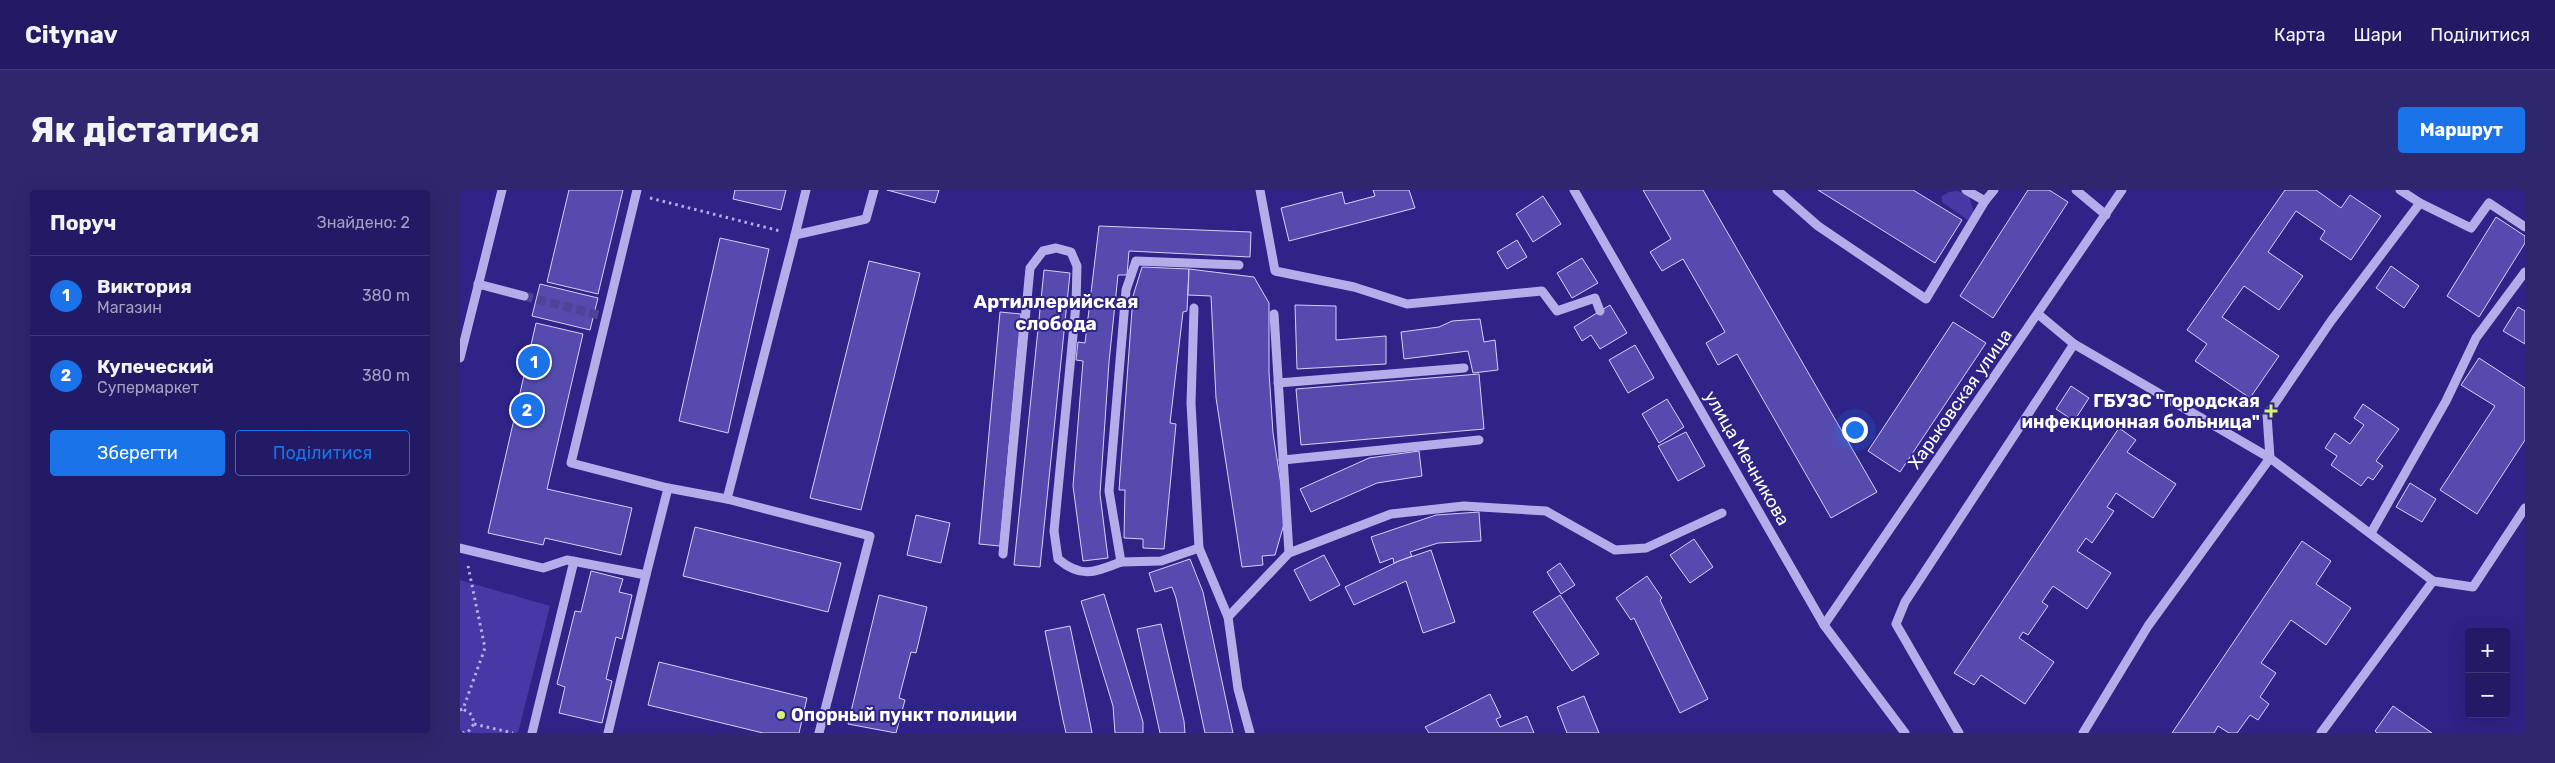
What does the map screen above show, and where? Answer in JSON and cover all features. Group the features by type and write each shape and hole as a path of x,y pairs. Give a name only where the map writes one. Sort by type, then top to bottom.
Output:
{"street":[{"path":"460,358 502,190"},
{"path":"727,499 806,190"},
{"path":"795,235 866,219 874,190"},
{"path":"1260,190 1275,271 1354,287 1407,304 1542,291 1557,311 1595,298 1600,311"},
{"name":"улица Мечникова","path":"1574,190 1824,625 1905,733"},
{"path":"1777,190 1818,226 1926,299 1985,201 1994,190"},
{"path":"1966,190 1985,201"},
{"path":"2076,190 2106,215"},
{"name":"Харьковская улица","path":"1824,625 2122,190"},
{"path":"2400,190 2420,203 2471,228 2489,202 2525,227"},
{"path":"637,192 571,463 668,488 727,499 870,536 818,733"},
{"path":"2083,733 2148,626 2270,458 2266,415 2331,321 2420,203"},
{"path":"1004,554 1030,268 1043,250 1056,248 1071,252 1077,266 1076,304 1054,531 1058,558 1070,569 1092,573 1122,562 1161,561 1199,548"},
{"path":"1122,562 1109,491 1126,290 1136,261 1239,265"},
{"path":"2371,533 2446,401 2476,338 2525,272"},
{"path":"478,284 524,296"},
{"path":"1194,308 1191,403 1199,548 1228,617 1238,689 1250,733"},
{"path":"1274,314 1289,553"},
{"path":"2038,314 2074,344 2270,458 2433,580 2474,587 2525,508"},
{"path":"1959,733 1896,624 1905,602 2074,344"},
{"path":"1278,383 1464,368"},
{"path":"1283,460 1479,440"},
{"path":"608,733 668,488"},
{"path":"1228,617 1289,553 1390,514 1464,506 1546,511 1615,550 1646,548 1722,513"},
{"path":"463,549 543,568 567,560 646,575"},
{"path":"532,733 574,561"},
{"path":"2321,733 2433,580"}],"path":[{"path":"637,192 795,235"},
{"path":"462,733 468,732 474,724 472,715 462,709 485,648 463,549"},
{"path":"474,724 513,733"}],"shaded area":[{"path":"1958,191 1969,196 1974,213 1968,220 1942,202 1942,196 1949,192"},
{"path":"460,580 550,606 518,733 460,733"}],"building":[{"path":"569,190 623,190 598,294 547,282"},
{"path":"735,190 786,190 781,210 733,199"},
{"path":"887,190 939,190 935,203"},
{"path":"1373,190 1409,190 1415,208 1289,241 1281,208 1342,192 1345,204 1375,196"},
{"path":"1643,190 1703,190 1877,492 1831,518 1737,354 1718,365 1706,343 1725,332 1683,259 1662,271 1650,252 1671,239"},
{"path":"1818,190 1913,190 1962,220 1935,263"},
{"path":"2028,190 2049,190 2068,202 1993,318 1960,296"},
{"path":"2285,190 2316,190 2341,208 2350,195 2381,216 2351,260 2320,239 2325,231 2296,211 2268,252 2303,276 2279,310 2244,286 2222,317 2279,356 2250,398 2195,361 2207,344 2187,330"},
{"path":"1543,196 1561,224 1533,242 1516,214"},
{"path":"2496,217 2525,236 2525,243 2479,317 2447,296"},
{"path":"1099,226 1251,232 1250,257 1129,251 1127,275 1118,275 1109,362 1100,494 1108,558 1083,561 1073,486 1083,361 1076,360 1078,342 1085,343"},
{"path":"720,238 769,249 728,433 679,421"},
{"path":"1517,240 1527,257 1507,269 1497,252"},
{"path":"1582,258 1598,283 1572,298 1557,273"},
{"path":"869,261 920,273 861,510 810,498"},
{"path":"2391,266 2419,286 2404,308 2376,288"},
{"path":"1142,267 1189,269 1187,311 1183,312 1170,423 1176,424 1164,549 1143,548 1143,539 1124,538 1125,490 1119,490 1133,296"},
{"path":"1189,269 1254,277 1269,303 1269,372 1273,433 1286,517 1275,555 1262,556 1263,565 1242,567 1216,398 1211,296 1188,295"},
{"path":"1044,270 1070,273 1040,567 1014,565"},
{"path":"540,284 598,298 590,330 532,316"},
{"path":"1295,305 1336,306 1336,340 1386,336 1386,364 1297,369"},
{"path":"1610,305 1627,333 1600,349 1591,335 1582,341 1574,327"},
{"path":"2518,307 2525,311 2525,344 2503,331"},
{"path":"1000,312 1021,314 1000,546 979,544"},
{"path":"1480,319 1484,342 1495,340 1498,370 1473,373 1468,351 1404,359 1401,332 1439,327 1452,321"},
{"path":"1953,322 1986,343 1900,472 1868,451"},
{"path":"536,323 583,334 547,489 632,508 621,555 545,538 543,545 488,533"},
{"path":"1635,345 1654,378 1628,393 1609,360"},
{"path":"2479,358 2525,388 2525,440 2477,514 2440,490 2495,406 2461,385"},
{"path":"1479,374 1484,429 1301,445 1296,389"},
{"path":"2071,386 2089,398 2074,421 2056,409"},
{"path":"1667,399 1684,427 1659,443 1642,414"},
{"path":"2363,404 2399,429 2376,461 2383,466 2373,480 2368,477 2361,486 2331,465 2337,456 2325,448 2335,433 2350,444 2364,425 2354,418"},
{"path":"2119,428 2136,440 2127,452 2176,484 2153,518 2116,493 2107,507 2114,511 2092,543 2086,538 2077,551 2111,573 2087,609 2053,586 2042,602 2048,606 2028,635 2023,632 2019,638 2054,662 2025,704 1981,675 1974,685 1954,673"},
{"path":"1686,432 1705,466 1678,481 1658,446"},
{"path":"1419,451 1422,476 1377,483 1311,512 1300,489 1369,458"},
{"path":"2410,483 2436,499 2422,522 2396,507"},
{"path":"1479,512 1481,541 1438,543 1410,552 1412,556 1394,563 1393,558 1380,563 1371,537 1436,515"},
{"path":"916,515 950,523 941,563 907,555"},
{"path":"695,527 841,563 828,612 683,576"},
{"path":"1694,539 1713,567 1690,583 1670,555"},
{"path":"2302,541 2331,561 2316,584 2351,608 2326,645 2291,620 2261,663 2276,673 2260,697 2269,704 2258,720 2250,715 2237,733 2229,733 2218,726 2214,733 2172,733"},
{"path":"1431,550 1455,622 1423,633 1406,581 1354,605 1345,587 1399,561"},
{"path":"1324,555 1340,585 1310,601 1294,570"},
{"path":"1190,559 1203,592 1233,733 1205,733 1176,598 1172,587 1155,592 1149,573"},
{"path":"1560,563 1575,585 1561,594 1547,572"},
{"path":"591,571 623,579 619,592 632,595 622,639 616,637 606,679 612,681 602,723 559,713 565,687 557,684 575,611 581,612"},
{"path":"1647,576 1662,598 1660,600 1708,699 1680,713 1634,618 1631,620 1616,598"},
{"path":"1104,594 1143,722 1143,733 1115,733 1113,706 1081,601"},
{"path":"879,595 927,607 916,653 911,652 899,698 905,700 896,733 848,724"},
{"path":"1560,595 1599,654 1572,671 1533,612"},
{"path":"1161,624 1184,721 1185,733 1160,733 1137,629"},
{"path":"1070,626 1092,733 1066,733 1063,720 1045,631"},
{"path":"659,662 807,698 799,733 763,733 648,705"},
{"path":"1490,694 1501,717 1496,719 1500,727 1527,716 1534,733 1429,733 1425,727"},
{"path":"1584,696 1599,733 1567,733 1557,707"},
{"path":"2393,706 2432,733 2377,733 2375,731"}],"tunnel":[{"path":"524,296 606,317"}],"place":[{"name":"Виктория","path":"534,362"},
{"name":"Купеческий","path":"527,410"},
{"name":"ГБУЗС \"Городская инфекционная больница\"","path":"2271,411"},
{"name":"Опорный пункт полиции","path":"781,715"}],"district":[{"name":"Артиллерийская слобода","path":"1056,312"}]}
